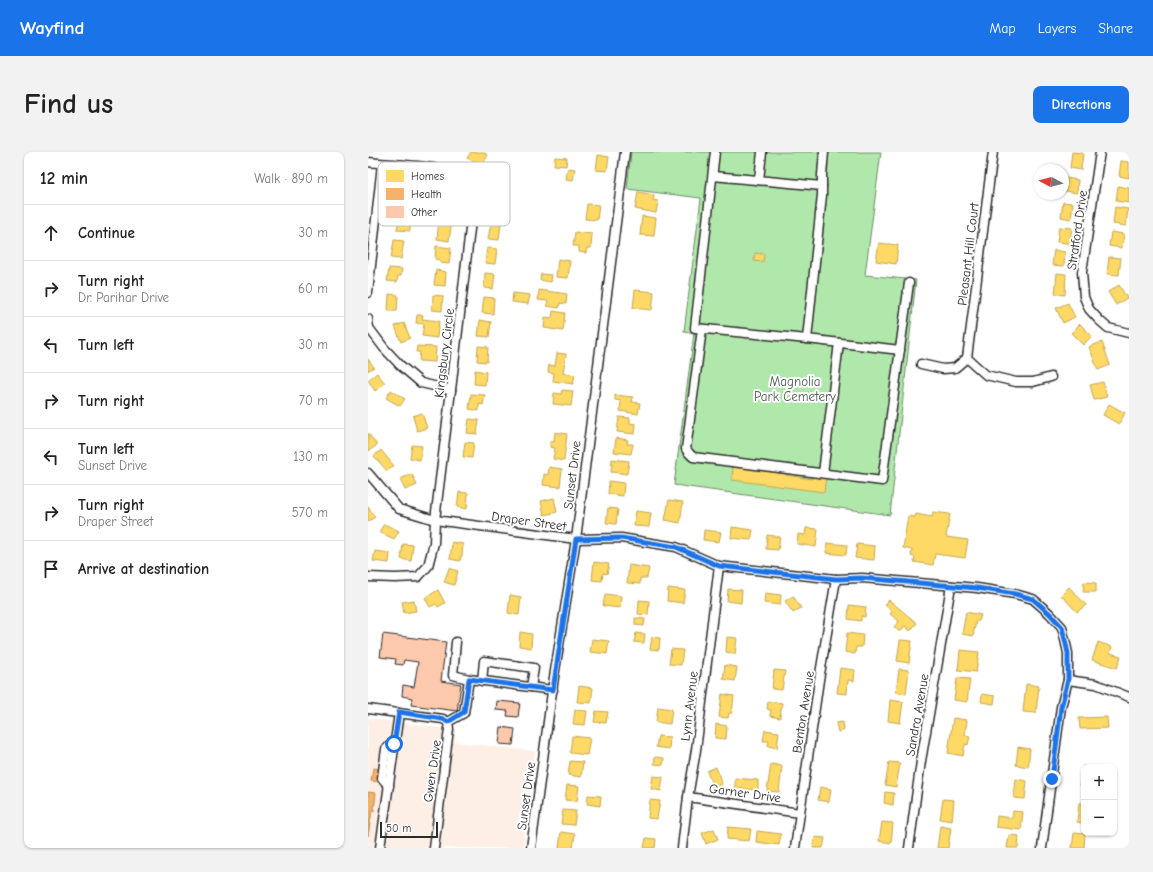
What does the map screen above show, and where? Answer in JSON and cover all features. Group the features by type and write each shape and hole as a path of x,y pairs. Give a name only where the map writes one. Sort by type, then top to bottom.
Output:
{"street":[{"name":"Sunset Drive","path":"531,848 576,539 625,152"},
{"path":"715,152 695,328 900,350"},
{"path":"759,180 762,152"},
{"path":"807,339 824,152"},
{"name":"Pleasant Hill Court","path":"967,358 993,152"},
{"name":"Stratford Drive","path":"1100,152 1082,272 1084,297 1089,309 1098,320 1108,328 1129,334"},
{"name":"Kingsbury Circle","path":"368,162 378,163"},
{"path":"712,176 822,186"},
{"path":"368,293 378,201"},
{"name":"Kingsbury Circle","path":"368,577 418,577 428,566 434,543 435,520 452,390 470,226"},
{"path":"702,329 686,449 693,457 882,481 909,283"},
{"path":"368,320 369,328 384,348 400,365 421,383 452,390"},
{"path":"823,473 839,343"},
{"path":"920,364 949,369 955,368 967,358 986,375 1016,382 1033,382 1051,377"},
{"name":"Draper Street","path":"368,473 399,509 435,520 576,539 621,538 676,547 719,566 836,579 862,578 951,586 1015,594 1033,599 1062,627 1068,653 1068,680 1061,707 1042,848"},
{"name":"Lynn Avenue","path":"682,848 719,566"},
{"name":"Benton Avenue","path":"795,848 819,680 836,579"},
{"name":"Sandra Avenue","path":"909,848 921,761 951,586"},
{"path":"456,642 453,675 482,681 553,690"},
{"path":"482,681 484,661 534,668 531,687"},
{"path":"368,709 443,719 448,722 464,712 469,679"},
{"path":"1068,680 1096,684 1129,697"},
{"path":"380,848 399,712"},
{"name":"Gwen Drive","path":"434,848 449,729 448,722"},
{"name":"Garner Drive","path":"688,797 800,813"}],"shaded area":[{"path":"368,718 456,730 455,742 535,751 523,848 368,848"}],"green space":[{"name":"Magnolia Park Cemetery","path":"631,152 881,152 865,275 916,280 890,515 674,485 694,333 684,331 701,198 627,189"}],"building: Homes":[{"path":"471,152 483,152 488,155 484,162 474,162 467,158"},
{"path":"1072,152 1083,153 1081,170 1070,168"},
{"path":"598,155 609,157 607,171 596,170"},
{"path":"555,157 567,158 566,166 554,165"},
{"path":"1121,161 1129,162 1129,178 1119,176"},
{"path":"568,168 575,169 573,180 566,179"},
{"path":"1069,178 1078,180 1077,193 1069,192"},
{"path":"1118,186 1129,188 1129,203 1116,201"},
{"path":"638,192 654,195 653,200 658,201 656,213 635,209"},
{"path":"1063,202 1073,203 1071,219 1061,217"},
{"path":"587,204 599,205 597,220 585,219"},
{"path":"1115,207 1128,209 1126,226 1113,224"},
{"path":"642,216 656,218 654,236 640,235"},
{"path":"398,226 410,226 410,231 397,230"},
{"path":"438,226 451,226 449,241 437,239"},
{"path":"490,226 501,226 499,240 488,239"},
{"path":"1059,227 1072,228 1070,240 1075,241 1075,244 1057,242"},
{"path":"575,232 592,234 591,248 587,248 586,253 579,252 579,246 573,246"},
{"path":"1111,232 1124,234 1122,248 1109,246"},
{"path":"394,240 404,241 401,259 391,258"},
{"path":"879,243 898,245 896,264 876,261"},
{"path":"436,246 451,248 449,264 440,263 440,260 435,259"},
{"path":"487,248 497,249 495,264 485,263"},
{"path":"1054,250 1065,252 1064,266 1052,265"},
{"path":"755,253 764,254 763,262 754,261"},
{"path":"1109,257 1121,258 1119,275 1107,274"},
{"path":"558,259 570,261 568,278 556,277"},
{"path":"389,268 402,269 401,276 398,276 397,282 387,281"},
{"path":"436,270 446,272 445,286 434,285"},
{"path":"485,273 495,274 493,289 484,288"},
{"path":"1057,273 1066,274 1065,295 1055,294"},
{"path":"541,274 552,275 551,282 540,280"},
{"path":"1119,285 1127,298 1116,305 1108,292"},
{"path":"539,290 567,294 566,304 560,303 559,308 547,306 548,301 538,300"},
{"path":"635,290 654,292 652,310 633,308"},
{"path":"513,293 530,295 528,304 512,302"},
{"path":"389,294 398,295 397,311 388,311"},
{"path":"433,295 443,296 442,311 432,310"},
{"path":"484,297 494,298 493,314 482,313"},
{"path":"1068,303 1075,317 1063,323 1056,308"},
{"path":"553,311 565,313 563,331 544,328 545,317 552,318"},
{"path":"417,315 423,315 422,319 439,321 437,338 422,336 424,324 416,323"},
{"path":"480,320 491,322 489,337 478,336"},
{"path":"404,323 410,338 401,342 395,326"},
{"path":"1080,324 1092,336 1083,345 1071,333"},
{"path":"1102,342 1110,365 1098,370 1089,347"},
{"path":"417,346 436,347 435,362 419,361 420,352 416,352"},
{"path":"478,346 488,347 487,362 477,361"},
{"path":"557,353 566,354 563,373 575,375 573,384 553,381 554,373 548,372 549,365 555,366"},
{"path":"368,359 374,367 368,371"},
{"path":"475,370 486,372 485,385 474,384"},
{"path":"377,373 385,383 375,391 368,380"},
{"path":"1103,382 1107,397 1094,400 1090,385"},
{"path":"391,390 405,399 400,406 386,398"},
{"path":"562,390 573,391 571,406 553,404 554,393 561,394"},
{"path":"471,394 485,395 483,405 479,404 479,411 469,409"},
{"path":"615,395 633,397 632,402 640,403 638,414 620,411 621,401 615,400"},
{"path":"1109,404 1125,413 1119,424 1103,415"},
{"path":"422,413 427,428 417,431 413,416"},
{"path":"619,417 630,418 630,423 636,424 635,434 617,432"},
{"path":"469,419 479,420 477,434 467,433"},
{"path":"555,432 567,434 564,461 553,459 555,448 550,447 550,440 554,441"},
{"path":"368,433 377,445 369,451 368,450"},
{"path":"616,438 628,440 627,444 633,444 631,454 614,452"},
{"path":"465,442 474,443 472,458 463,457"},
{"path":"412,445 422,446 420,460 410,458"},
{"path":"381,450 394,466 387,471 374,456"},
{"path":"612,459 629,461 627,474 611,472"},
{"path":"733,466 812,479 812,476 826,478 824,492 732,480"},
{"path":"549,467 562,469 560,487 543,485 544,474 548,475"},
{"path":"412,474 417,485 405,490 400,479"},
{"path":"609,481 624,483 623,496 608,494"},
{"path":"459,492 468,493 467,509 457,507"},
{"path":"554,498 557,512 544,515 541,501"},
{"path":"669,500 683,502 680,523 665,520"},
{"path":"368,507 375,517 368,522"},
{"path":"608,508 618,509 616,524 606,523"},
{"path":"636,511 651,513 649,527 634,526"},
{"path":"933,512 950,514 946,537 968,540 965,558 935,554 933,565 914,562 915,557 911,556 912,550 903,548 908,516 915,517 916,514 932,517"},
{"path":"384,524 399,531 394,539 379,532"},
{"path":"732,527 753,530 751,540 731,538"},
{"path":"806,528 818,529 816,547 797,544 798,534 805,535"},
{"path":"704,530 721,532 719,542 703,540"},
{"path":"767,535 780,537 778,550 766,549"},
{"path":"452,542 463,544 460,561 450,559"},
{"path":"827,543 847,545 846,555 826,553"},
{"path":"403,544 413,545 411,561 401,559"},
{"path":"857,544 875,546 874,560 855,558"},
{"path":"375,551 390,553 389,563 373,561"},
{"path":"594,562 609,564 607,574 603,573 602,581 592,580"},
{"path":"629,565 649,568 647,578 640,578 640,584 627,583"},
{"path":"449,568 458,571 454,585 444,582"},
{"path":"1084,582 1096,583 1096,592 1083,592"},
{"path":"1069,587 1086,605 1077,612 1061,595"},
{"path":"668,588 685,590 683,603 667,601"},
{"path":"728,589 742,590 741,603 727,601"},
{"path":"438,590 445,603 438,607 436,604 430,607 425,598"},
{"path":"765,593 781,595 780,605 764,603"},
{"path":"605,594 621,596 620,608 603,606"},
{"path":"510,595 521,597 519,615 508,613"},
{"path":"793,596 801,608 793,613 785,601"},
{"path":"414,600 416,611 404,613 402,602"},
{"path":"639,600 649,601 648,615 638,614"},
{"path":"889,600 917,623 910,631 905,626 900,632 894,627 899,621 890,614 892,611 885,605"},
{"path":"849,605 866,607 865,617 861,616 861,621 848,619"},
{"path":"966,612 981,615 979,621 976,621 973,636 962,634"},
{"path":"635,618 645,619 644,626 635,625"},
{"path":"520,632 532,634 531,648 519,646"},
{"path":"636,633 645,634 644,643 634,642"},
{"path":"847,633 863,635 862,647 856,647 855,654 845,652"},
{"path":"652,637 660,638 659,650 650,649"},
{"path":"727,637 737,638 735,654 726,652"},
{"path":"592,639 609,641 607,654 590,652"},
{"path":"900,640 912,641 909,663 897,661"},
{"path":"1098,642 1112,647 1110,653 1121,656 1117,668 1092,660"},
{"path":"671,649 683,650 681,665 669,664"},
{"path":"960,650 979,652 976,672 958,670"},
{"path":"725,665 737,667 735,681 723,679"},
{"path":"840,668 855,670 854,681 848,680 847,694 837,693"},
{"path":"899,669 909,670 906,694 896,692"},
{"path":"774,670 785,671 782,690 772,689"},
{"path":"957,678 970,679 967,702 954,700"},
{"path":"1026,684 1039,686 1036,713 1023,712"},
{"path":"579,686 593,688 591,703 577,702"},
{"path":"722,694 734,696 732,713 729,713 728,718 719,717"},
{"path":"982,694 995,696 994,704 981,702"},
{"path":"890,700 903,702 900,723 888,721"},
{"path":"768,701 782,703 780,718 770,716 771,710 767,709"},
{"path":"658,707 672,709 670,724 656,722"},
{"path":"575,710 587,711 585,725 573,724"},
{"path":"596,711 608,712 606,723 594,722"},
{"path":"1107,717 1108,728 1080,729 1079,718"},
{"path":"953,718 967,720 965,735 970,736 968,745 965,744 963,756 948,753"},
{"path":"843,722 844,730 838,732 836,723"},
{"path":"716,724 727,726 726,739 715,738"},
{"path":"765,730 779,732 777,748 768,746 769,741 763,741"},
{"path":"572,736 590,738 587,755 570,753"},
{"path":"658,736 670,737 669,749 656,747"},
{"path":"1018,747 1030,749 1028,767 1016,765"},
{"path":"655,757 664,758 663,765 654,764"},
{"path":"570,761 583,762 581,777 568,775"},
{"path":"889,762 900,763 896,787 885,785"},
{"path":"771,764 782,766 779,792 767,791"},
{"path":"716,767 722,784 713,788 707,771"},
{"path":"653,776 663,777 661,791 651,789"},
{"path":"735,778 758,780 758,790 735,788"},
{"path":"1016,779 1027,781 1025,799 1014,798"},
{"path":"567,785 579,786 577,801 565,800"},
{"path":"820,787 831,789 829,802 818,800"},
{"path":"885,792 894,793 893,805 884,803"},
{"path":"588,795 601,796 600,806 587,804"},
{"path":"943,799 954,800 952,821 940,819"},
{"path":"650,800 660,801 657,819 648,818"},
{"path":"1079,803 1081,803 1081,823 1077,822"},
{"path":"563,810 576,811 574,825 561,824"},
{"path":"1013,811 1023,812 1021,830 996,827 997,816 1012,818"},
{"path":"882,822 893,823 891,843 879,841"},
{"path":"940,826 951,828 948,848 937,848"},
{"path":"728,827 751,829 749,841 727,839"},
{"path":"714,829 718,839 706,844 702,833"},
{"path":"757,831 781,834 779,845 756,842"},
{"path":"561,832 575,834 573,848 559,848"},
{"path":"1074,833 1081,834 1081,836 1085,836 1084,848 1072,848"},
{"path":"1009,835 1019,836 1018,848 1007,848"},
{"path":"815,837 825,838 823,848 813,848"},
{"path":"646,838 656,839 655,848 644,848"}],"building: Health":[{"path":"373,768 381,769 379,782 371,781"},
{"path":"368,792 376,793 374,811 372,811 368,836"}],"building: Other":[{"path":"383,634 446,642 441,681 461,684 457,711 411,705 412,698 402,696 403,685 414,687 418,662 404,660 403,665 395,664 396,659 380,657"},
{"path":"497,701 520,703 518,717 507,716 508,711 496,710"},
{"path":"501,727 515,729 513,745 499,744"}],"route":[{"path":"394,744 399,712 443,719 448,722 464,712 469,679 553,690 576,539 621,538 676,547 719,566 836,579 862,578 977,588 1015,594 1033,599 1062,627 1068,653 1068,680 1061,707 1052,779"}]}
